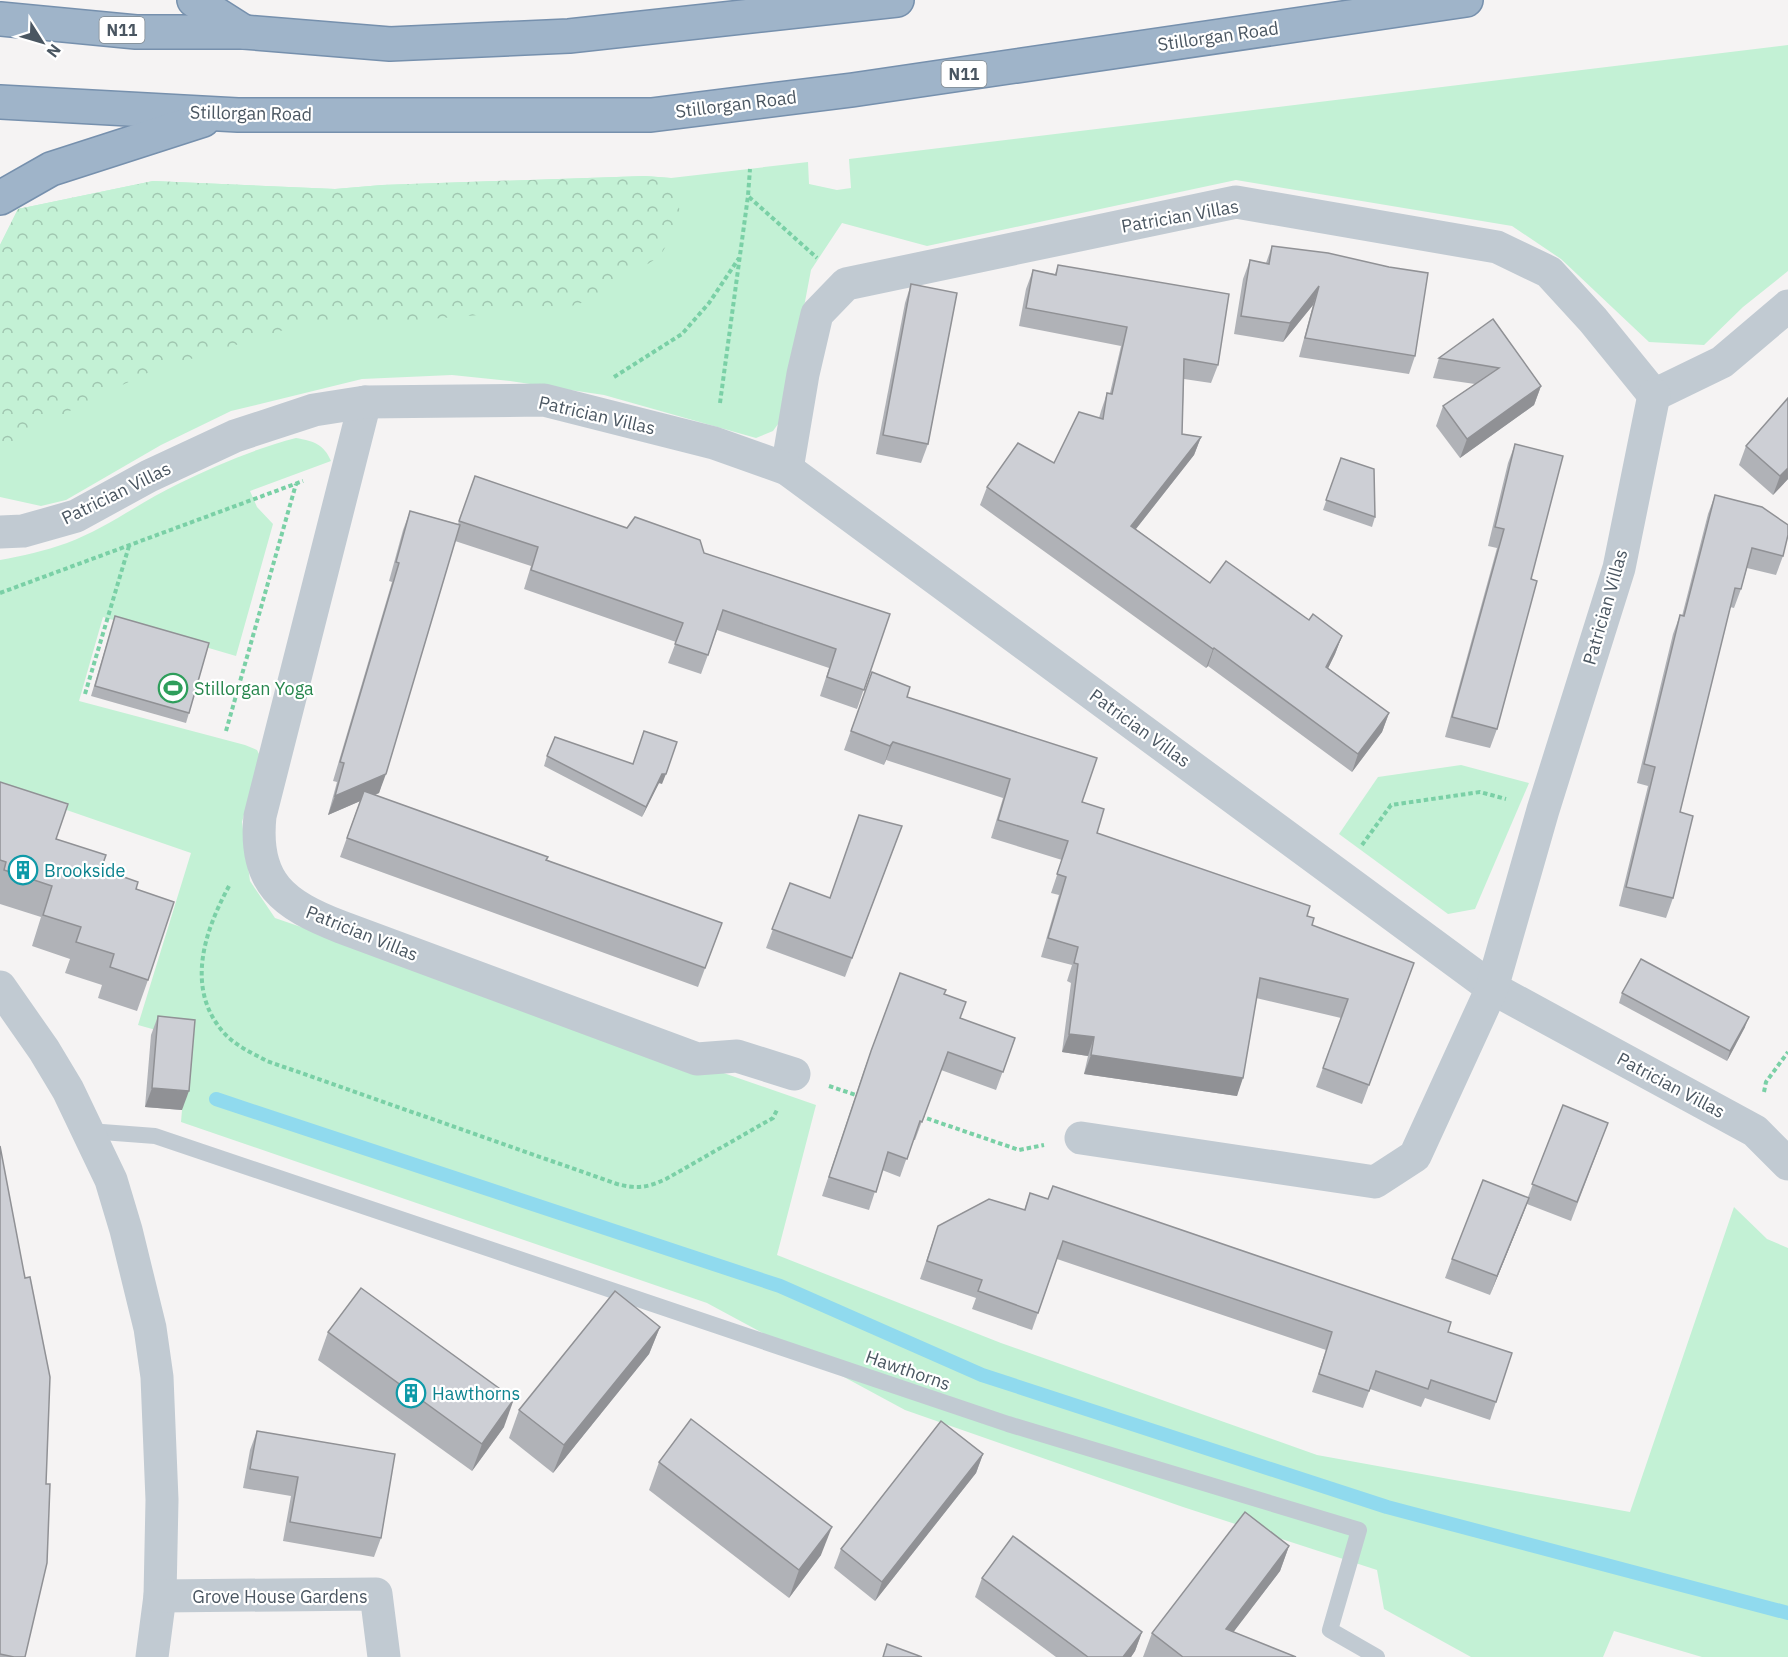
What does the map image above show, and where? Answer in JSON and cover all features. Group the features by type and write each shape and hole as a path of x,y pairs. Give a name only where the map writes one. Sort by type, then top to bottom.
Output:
{"highway":[{"path":"194,0 244,32"},
{"name":"N11","path":"0,18 136,32 244,32 390,44 557,36 897,0"},
{"name":"Stillorgan Road","path":"0,102 222,114 651,115 852,90 1466,0"},
{"path":"0,198 51,169 222,114"}],"street":[{"name":"Patrician Villas","path":"846,284 1236,202 1497,247 1549,272 1593,320 1654,395 1619,568 1543,810 1492,988 1415,1156 1375,1182 1081,1138"},
{"path":"787,469 803,374 817,314 846,284"},
{"path":"1654,395 1722,362 1788,306"},
{"name":"Patrician Villas","path":"0,532 23,531 76,516 149,476 235,436 314,410 365,402 544,400 714,443 787,469 1492,988 1755,1131 1788,1164"},
{"name":"Patrician Villas","path":"365,402 260,816 258,838 261,859 268,877 286,899 309,915 698,1059 737,1056 794,1074"},
{"path":"0,987 68,1090 111,1180 150,1328 158,1377 162,1500 160,1596 152,1657"},
{"name":"Grove House Gardens","path":"160,1596 376,1594 384,1657"}],"lane":[{"name":"Hawthorns","path":"89,1131 155,1136 1008,1424 1359,1530 1330,1630 1377,1657"}],"path":[{"path":"714,443 750,169"},
{"path":"748,196 846,284"},
{"path":"608,381 682,334 709,303 740,257"},
{"path":"0,593 296,483 350,466"},
{"path":"226,731 296,483"},
{"path":"85,694 129,545"},
{"path":"1341,875 1391,805 1480,792 1543,810"},
{"path":"261,859 246,866 233,878 220,902 208,934 200,968 202,991 211,1012 225,1033 246,1051 267,1061 634,1189 650,1186 666,1179 773,1118 794,1074 867,1099"},
{"path":"1766,1082 1788,1052"},
{"path":"910,1113 1019,1150 1081,1138"}],"green space":[{"path":"1788,45 1788,271 1743,307 1704,345 1649,342 1561,259 1512,226 1236,180 927,246 842,223 811,270 783,417 773,431 756,438 604,395 452,375 362,379 231,411 161,445 66,500 41,506 0,497 0,245 18,209 153,181 335,189 382,185 645,176 671,178 808,162 809,184 837,190 851,188 849,159"},
{"path":"645,176 671,178 682,219 660,256 594,299 565,308 356,325 303,324 152,371 86,402 13,442 0,441 0,245 18,209 153,181 335,189 382,185"},
{"path":"296,438 317,444 331,461 250,491 257,507 273,524 236,656 103,617 79,701 257,750 260,756 242,822 250,881 275,918 816,1105 777,1255 1001,1343 1317,1455 1630,1512 1734,1207 1767,1239 1788,1248 1788,1657 1702,1657 1614,1631 1603,1657 1471,1657 1384,1609 1377,1570 1183,1507 905,1410 707,1303 181,1122 188,1039 138,1025 191,853 0,787 0,560 34,553 82,537 194,476 252,452"},
{"path":"1461,765 1529,783 1475,909 1448,914 1339,834 1378,777"}],"building":[{"path":"1272,246 1328,253 1428,273 1415,356 1305,338 1319,286 1290,323 1241,316 1250,260 1269,264"},
{"path":"1058,265 1229,294 1218,365 1184,359 1182,434 1201,437 1131,526 1210,583 1226,561 1309,620 1313,614 1342,636 1326,667 1389,713 1358,754 1214,648 987,487 1018,443 1054,463 1079,412 1103,419 1107,393 1112,394 1127,327 1026,308 1033,270 1056,275"},
{"path":"911,284 957,293 928,444 883,435"},
{"path":"1493,319 1541,386 1467,439 1443,406 1499,368 1439,358"},
{"path":"1788,398 1788,468 1780,476 1746,446"},
{"path":"1515,444 1563,456 1531,579 1537,581 1497,729 1452,717 1504,529 1495,527"},
{"path":"1341,458 1374,469 1375,517 1326,500"},
{"path":"475,476 627,528 635,517 700,540 704,553 890,614 864,690 827,677 836,649 723,610 708,655 675,644 683,623 531,570 538,547 459,521"},
{"path":"1715,495 1762,507 1788,525 1788,535 1783,556 1752,548 1741,589 1735,588 1680,812 1693,816 1673,898 1626,887 1655,767 1644,764 1680,615 1684,616"},
{"path":"410,511 460,525 386,774 335,796 344,763 340,762 399,563 396,562"},
{"path":"115,616 209,643 189,713 95,686"},
{"path":"872,672 910,687 907,697 1097,758 1082,802 1104,809 1097,833 1310,906 1307,916 1314,918 1312,925 1414,963 1369,1085 1323,1068 1348,999 1260,978 1243,1078 1091,1055 1094,1037 1069,1034 1078,964 1074,963 1078,947 1048,938 1066,877 1057,874 1068,841 998,820 1010,779 893,742 890,746 851,731"},
{"path":"644,731 677,742 666,774 662,774 646,807 547,756 555,737 633,764"},
{"path":"0,782 68,804 56,839 106,855 101,869 138,882 136,889 174,902 148,980 110,967 114,954 76,942 81,927 43,915 52,886 4,870 6,862 0,860"},
{"path":"364,791 722,923 705,968 347,838"},
{"path":"859,815 902,826 852,958 772,929 790,883 830,898"},
{"path":"1641,959 1749,1017 1730,1051 1622,993"},
{"path":"900,973 946,990 944,994 966,1002 960,1018 1015,1038 1003,1072 948,1052 907,1159 888,1152 876,1192 829,1177"},
{"path":"158,1016 195,1020 189,1091 152,1088"},
{"path":"1563,1105 1608,1123 1577,1202 1532,1184"},
{"path":"0,1146 25,1278 30,1277 50,1377 46,1484 50,1484 47,1563 25,1657 0,1654"},
{"path":"1483,1180 1529,1198 1497,1276 1452,1259"},
{"path":"1053,1186 1451,1322 1448,1332 1512,1353 1496,1402 1431,1380 1428,1389 1376,1371 1369,1391 1319,1374 1332,1332 1063,1241 1038,1313 978,1291 982,1280 927,1261 938,1226 989,1199 1025,1210 1030,1193 1048,1199"},
{"path":"361,1288 514,1399 482,1444 328,1332"},
{"name":"Hawthorns","path":"615,1291 660,1327 564,1445 519,1410"},
{"path":"691,1419 832,1527 799,1570 659,1462"},
{"path":"941,1421 983,1454 882,1582 841,1549"},
{"path":"257,1431 395,1454 381,1538 290,1522 298,1477 250,1469"},
{"path":"1245,1512 1289,1546 1226,1629 1296,1657 1183,1657 1152,1633"},
{"path":"1013,1536 1142,1632 1123,1657 1088,1657 982,1578"},
{"path":"887,1644 922,1657 883,1657"}],"waterway":[{"path":"216,1099 780,1286 982,1375 1387,1507 1788,1613"}],"place":[{"name":"Stillorgan Yoga","path":"173,688"},
{"name":"Brookside","path":"23,870"},
{"name":"Hawthorns","path":"411,1393"}]}
